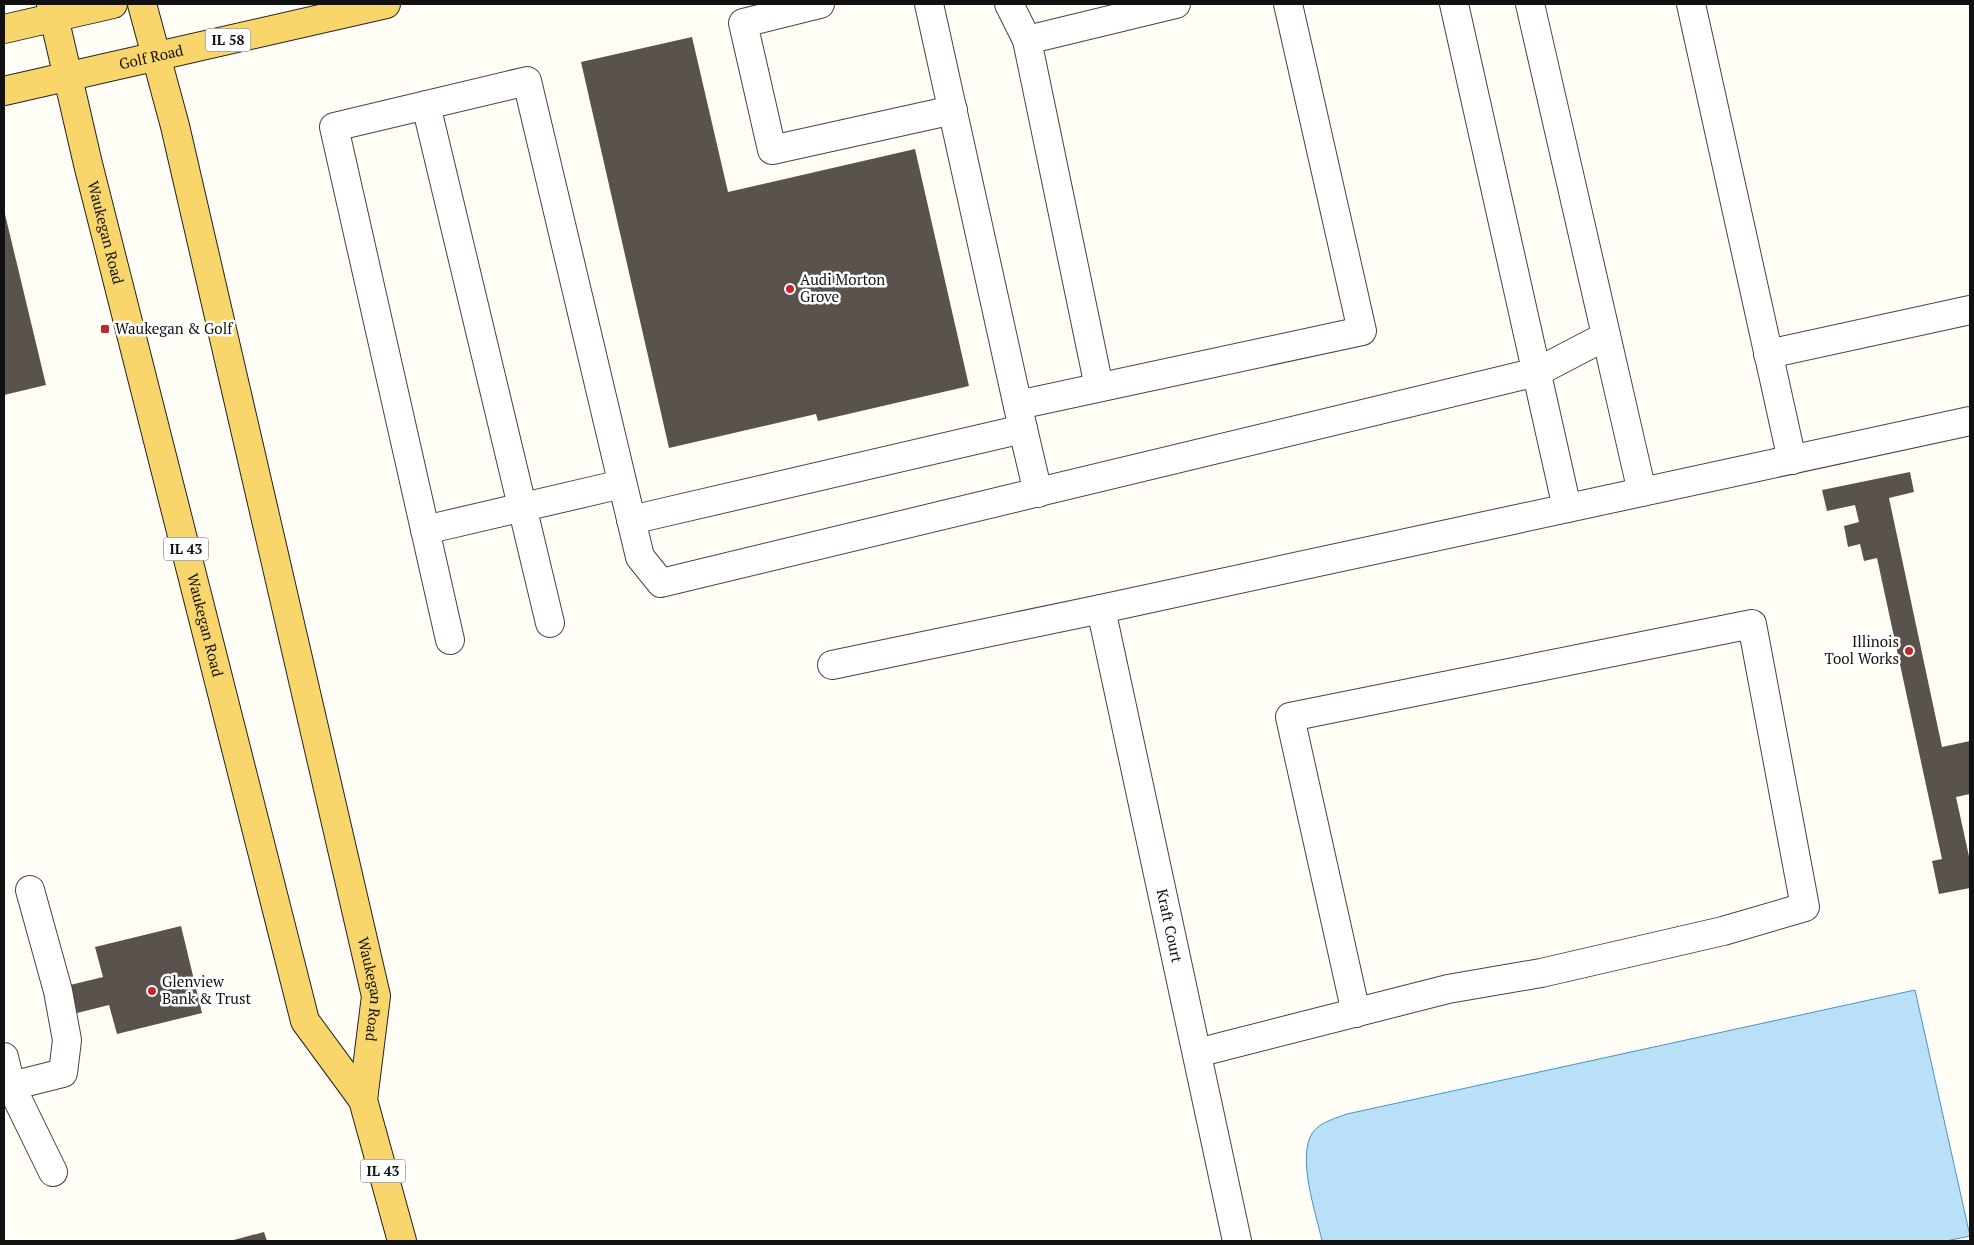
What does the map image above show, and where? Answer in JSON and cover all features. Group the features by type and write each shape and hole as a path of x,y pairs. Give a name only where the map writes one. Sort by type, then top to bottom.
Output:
{"main road":[{"path":"4,29 53,10 112,4"},
{"name":"Waukegan Road","path":"142,4 177,136 376,996 363,1100"},
{"name":"Golf Road","path":"4,91 386,4"},
{"name":"Waukegan Road","path":"53,10 88,164 306,1021 363,1100 402,1241"}],"street":[{"path":"820,4 743,23 772,150 952,110"},
{"path":"929,4 1038,493"},
{"path":"1009,4 1026,40 1099,387"},
{"path":"1026,40 1176,4"},
{"path":"631,520 1020,417 1099,387 1362,330 1288,4"},
{"path":"1454,4 1567,508"},
{"path":"1530,4 1642,492"},
{"path":"1691,4 1792,460"},
{"path":"450,640 334,127 527,81 640,557 661,583 1537,372 1606,336"},
{"path":"426,105 550,623"},
{"path":"1768,354 1970,310"},
{"path":"832,665 1101,609 1970,421"},
{"path":"425,530 622,484"},
{"name":"Kraft Court","path":"1101,609 1237,1241"},
{"path":"1197,1053 1356,1013 1448,989 1541,973 1723,931 1805,907 1752,624 1290,717 1356,1013"},
{"path":"11,1086 63,1073 67,1040 58,991 30,890"},
{"path":"4,1057 11,1086 53,1172"}],"water":[{"path":"1915,990 1970,1236 1946,1241 1322,1241 1309,1185 1306,1155 1308,1142 1313,1132 1329,1121 1347,1114"}],"building":[{"name":"Audi Morton Grove","path":"692,37 728,192 915,149 969,386 818,421 816,414 669,448 581,62"},
{"path":"4,210 46,385 4,395"},
{"name":"Illinois Tool Works","path":"1910,472 1914,492 1889,498 1942,747 1970,741 1970,794 1956,797 1970,861 1970,888 1939,894 1932,861 1942,859 1877,558 1864,561 1860,544 1848,547 1844,526 1859,522 1855,505 1827,511 1822,490"},
{"name":"Glenview Bank & Trust","path":"181,926 202,1013 117,1034 109,1005 73,1014 66,986 103,977 95,947"},
{"path":"264,1232 267,1241 230,1241"}],"place":[{"name":"Audi Morton Grove","path":"790,289"},
{"name":"Waukegan & Golf","path":"105,329"},
{"name":"Illinois Tool Works","path":"1909,651"},
{"name":"Glenview Bank & Trust","path":"152,991"}]}
